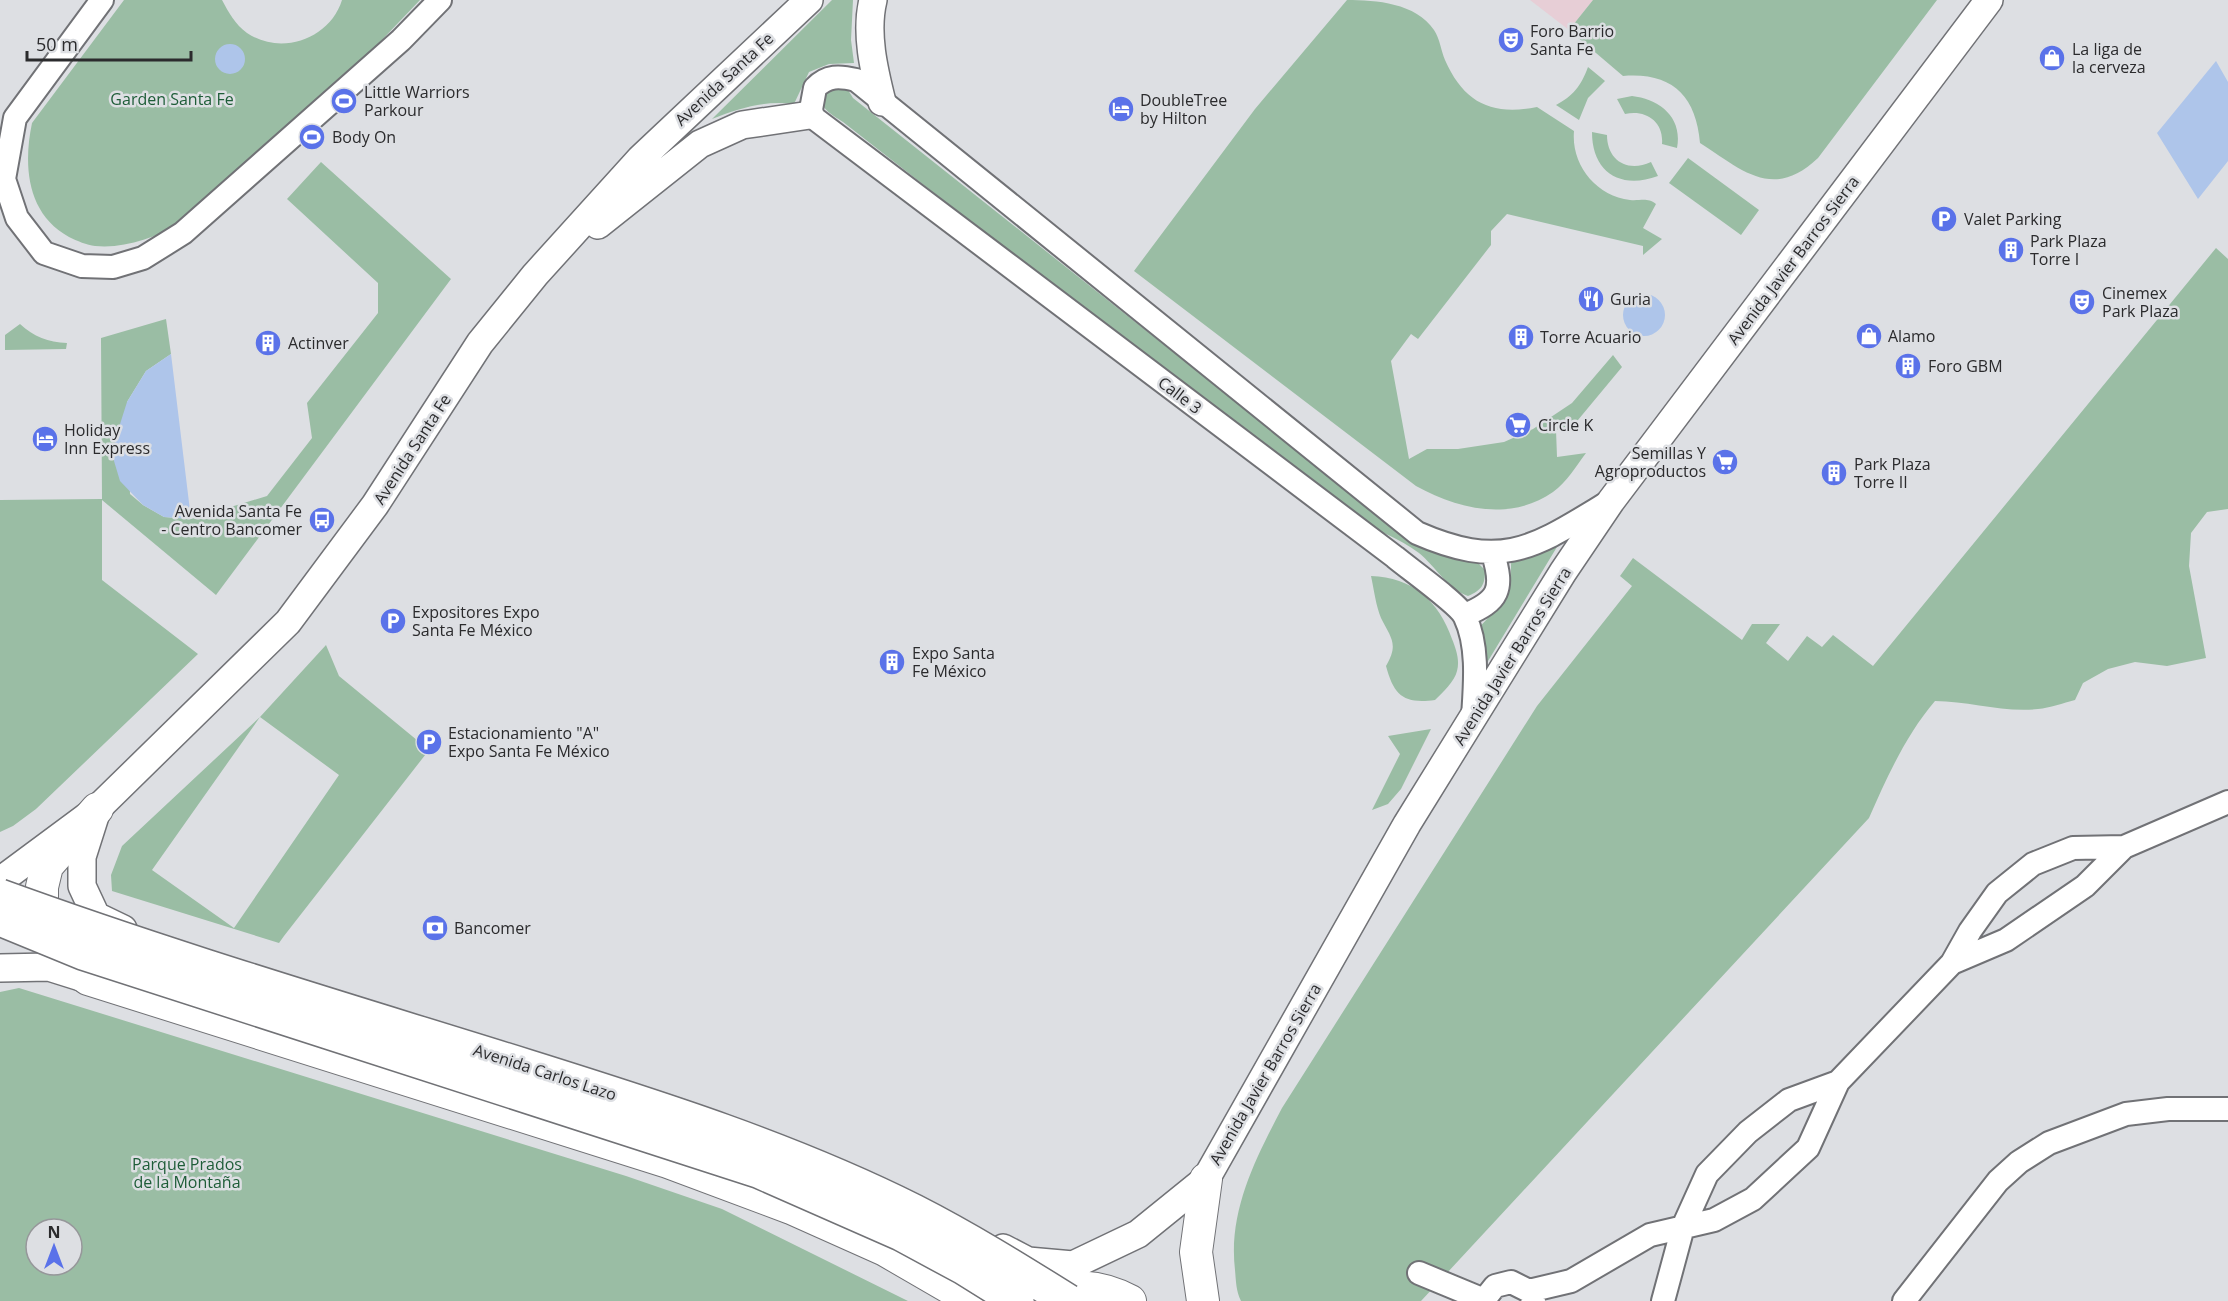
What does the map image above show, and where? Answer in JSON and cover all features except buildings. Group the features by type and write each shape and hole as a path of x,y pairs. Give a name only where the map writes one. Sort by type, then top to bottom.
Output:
{"highway":[{"name":"Avenida Carlos Lazo","path":"0,896 90,929 601,1089 772,1148 931,1220 980,1245 1068,1301"},
{"name":"Avenida Carlos Lazo","path":"0,919 83,953 758,1171 901,1234 964,1268 1017,1301"}],"main road":[{"path":"97,809 47,866 42,887 42,904 65,962 88,979 668,1162 791,1208 864,1241 973,1301"},
{"path":"668,1162 777,1137"},
{"path":"1203,1301 1196,1252 1206,1179"},
{"path":"1031,1301 1046,1292 1066,1287 1098,1289 1130,1301"}],"street":[{"path":"102,0 15,118 4,180 17,218 44,253 82,266 113,267 143,258 183,233 401,40 440,0"},
{"name":"Avenida Santa Fe","path":"6,872 97,809 288,622 375,505 480,343 535,275 640,159 809,0"},
{"path":"873,0 870,12 872,56 882,102"},
{"name":"Avenida Javier Barros Sierra","path":"1028,1261 1073,1265 1138,1234 1206,1179 1407,824 1563,572 1611,501 1989,0"},
{"path":"535,275 700,144 742,125 810,115 815,88 831,78 856,80 1417,533 1442,544 1493,554 1548,539 1611,501"},
{"name":"Calle 3","path":"810,115 1395,557 1465,615"},
{"path":"1473,717 1474,670 1472,646 1465,615 1480,608 1497,593 1499,581 1493,554"},
{"path":"1952,963 2006,940 2085,886 2124,847 2228,802"},
{"name":"Avenida Carlos Lazo","path":"97,809 82,857 82,886 96,916 115,927 607,1080 777,1137 871,1179 1028,1261"},
{"path":"1419,1273 1484,1300 1488,1292 1502,1282 1520,1284 1532,1296 1571,1281 1650,1235 1714,1220 1753,1199 1808,1148 1838,1082 1952,963 1970,931 1997,893 2033,864 2073,848 2124,847"},
{"path":"0,968 49,967 88,979"},
{"path":"1662,1301 1683,1227 1707,1174 1748,1132 1789,1100 1838,1082"},
{"path":"1904,1301 1998,1181 2019,1162 2049,1143 2126,1114 2168,1108 2228,1109"}],"shaded area":[{"path":"1530,0 1593,0 1569,30"}],"green space":[{"name":"Garden Santa Fe","path":"124,0 222,0 233,18 247,33 260,40 289,43 316,34 336,14 342,0 420,0 377,45 180,225 150,238 128,244 95,246 69,237 44,216 31,188 29,139 32,123"},
{"path":"832,0 853,0 851,40 854,63 829,64 809,72 794,104 773,103 752,106 712,119"},
{"path":"1347,0 1383,2 1417,14 1434,30 1453,75 1471,96 1481,103 1506,110 1537,107 1574,131 1574,144 1581,167 1597,185 1618,197 1647,200 1656,204 1643,228 1662,239 1643,255 1643,246 1507,214 1491,231 1491,245 1418,339 1411,334 1391,361 1409,459 1427,449 1458,449 1504,442 1533,429 1572,403 1613,355 1622,367 1573,426 1556,430 1557,457 1586,453 1563,484 1536,501 1519,507 1484,509 1449,501 1416,486 1134,271 1255,109"},
{"path":"1593,0 1937,0 1818,158 1802,171 1786,178 1772,179 1758,177 1744,171 1700,143 1693,112 1687,100 1678,90 1655,78 1623,76 1569,30"},
{"path":"1588,67 1605,81 1588,98 1579,120 1556,105 1576,90"},
{"path":"843,82 853,98 1391,525 1476,561 1485,570 1482,586 1477,592 1468,596 1461,593 1419,553 1388,535 1355,521 830,113 823,106 819,92"},
{"path":"1632,96 1651,101 1667,112 1676,127 1677,148 1662,144 1660,129 1652,118 1640,113 1625,114 1617,99"},
{"path":"1592,132 1607,135 1610,151 1620,162 1634,166 1651,162 1658,176 1632,181 1620,179 1611,174 1597,158"},
{"path":"1688,158 1759,210 1741,235 1669,183"},
{"path":"321,162 451,279 216,595 102,500 102,580 198,654 36,809 13,826 0,832 0,500 102,499 101,338 166,319 171,354 146,371 127,402 130,494 143,505 164,517 191,519 267,496 312,438 307,403 378,313 378,283 287,199"},
{"path":"2216,248 2228,259 2228,509 2207,512 2191,533 2189,566 2206,658 2167,666 2135,662 2108,669 2083,683 2075,700 2052,707 2025,710 1935,701 1906,742 1869,818 1421,1301 1241,1301 1236,1286 1234,1248 1240,1206 1254,1166 1282,1108 1537,706 1632,586 1620,576 1633,558 1742,640 1752,624 1780,624 1766,643 1788,661 1807,636 1822,647 1833,635 1873,666"},
{"path":"20,324 42,338 67,343 66,349 5,350 5,335"},
{"path":"1563,537 1485,666 1478,629 1504,598 1510,582 1511,559"},
{"path":"1371,576 1386,577 1411,586 1440,613 1456,651 1458,667 1451,683 1435,700 1408,699 1402,696 1393,685 1386,666 1392,652 1392,641 1379,613"},
{"path":"326,645 339,676 429,750 279,943 112,891 111,875 122,846 260,717","holes":["260,717 339,775 234,928 152,870"]},
{"path":"1431,729 1401,789 1388,804 1372,810 1400,754 1388,736"},
{"name":"Parque Prados de la Montaña","path":"19,988 626,1176 722,1209 908,1301 0,1301 0,992"}],"water":[{"path":"230,44 241,48 245,59 241,70 230,74 219,70 215,59 219,48"},
{"path":"2216,61 2228,82 2228,161 2198,199 2157,133"},
{"path":"1644,294 1659,300 1665,315 1659,330 1644,336 1629,330 1623,315 1629,300"},
{"path":"171,354 191,519 164,517 143,505 120,481 114,461 115,440 127,402 146,371"}],"place":[{"name":"Foro Barrio Santa Fe","path":"1511,40"},
{"name":"La liga de la cerveza","path":"2052,58"},
{"name":"Little Warriors Parkour","path":"344,101"},
{"name":"DoubleTree by Hilton","path":"1121,109"},
{"name":"Body On","path":"312,137"},
{"name":"Valet Parking","path":"1944,219"},
{"name":"Park Plaza Torre I","path":"2011,250"},
{"name":"Guria","path":"1591,299"},
{"name":"Cinemex Park Plaza","path":"2082,302"},
{"name":"Alamo","path":"1869,336"},
{"name":"Torre Acuario","path":"1521,337"},
{"name":"Actinver","path":"268,343"},
{"name":"Foro GBM","path":"1908,366"},
{"name":"Circle K","path":"1518,425"},
{"name":"Holiday Inn Express","path":"45,439"},
{"name":"Semillas Y Agroproductos","path":"1725,462"},
{"name":"Park Plaza Torre II","path":"1834,473"},
{"name":"Avenida Santa Fe - Centro Bancomer","path":"322,520"},
{"name":"Expositores Expo Santa Fe México","path":"393,621"},
{"name":"Expo Santa Fe México","path":"892,662"},
{"name":"Estacionamiento \"A\" Expo Santa Fe México","path":"429,742"},
{"name":"Bancomer","path":"435,928"}]}
